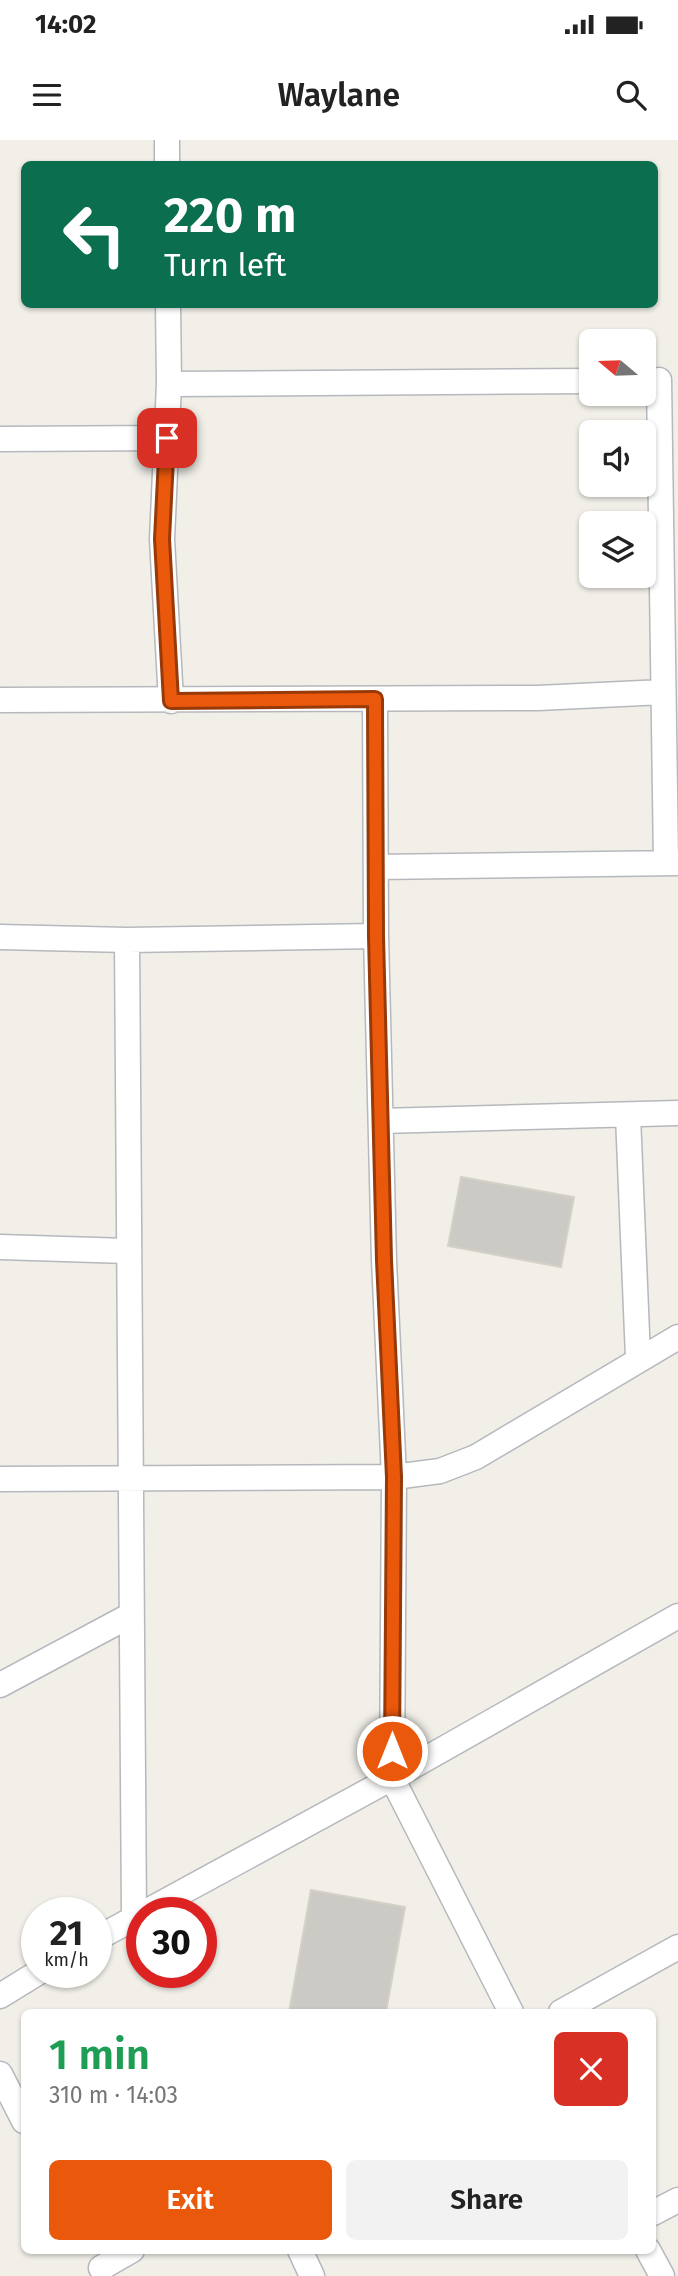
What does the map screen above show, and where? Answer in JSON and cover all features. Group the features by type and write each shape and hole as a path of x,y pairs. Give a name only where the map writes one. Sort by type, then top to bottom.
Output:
{"street":[{"path":"167,140 167,161"},
{"path":"168,308 169,384 162,539 171,701"},
{"path":"376,867 672,863 663,692 660,380"},
{"path":"169,384 579,381"},
{"path":"0,439 167,438"},
{"path":"0,700 538,698 663,692"},
{"path":"375,699 376,936 394,1477 392,1778 509,2009"},
{"path":"0,937 127,940 376,936"},
{"path":"127,940 127,1251 134,1897"},
{"path":"381,1121 678,1113"},
{"path":"628,1116 639,1359"},
{"path":"0,1247 127,1251"},
{"path":"0,1479 394,1477 440,1471 476,1457 678,1337"},
{"path":"0,1685 131,1615"},
{"path":"171,1897 392,1778 678,1616"},
{"path":"566,2009 678,1947"},
{"path":"0,1996 21,1983"},
{"path":"0,2074 21,2115"},
{"path":"656,2211 678,2200"},
{"path":"99,2265 123,2254"},
{"path":"302,2254 312,2276"},
{"path":"650,2254 662,2276"}],"building":[{"path":"461,1177 574,1197 561,1267 448,1246"},
{"path":"311,1890 405,1907 387,2009 290,2009"}],"route":[{"path":"167,438 162,539 171,701 375,699 376,936 384,1260 394,1477 392,1751"}]}
